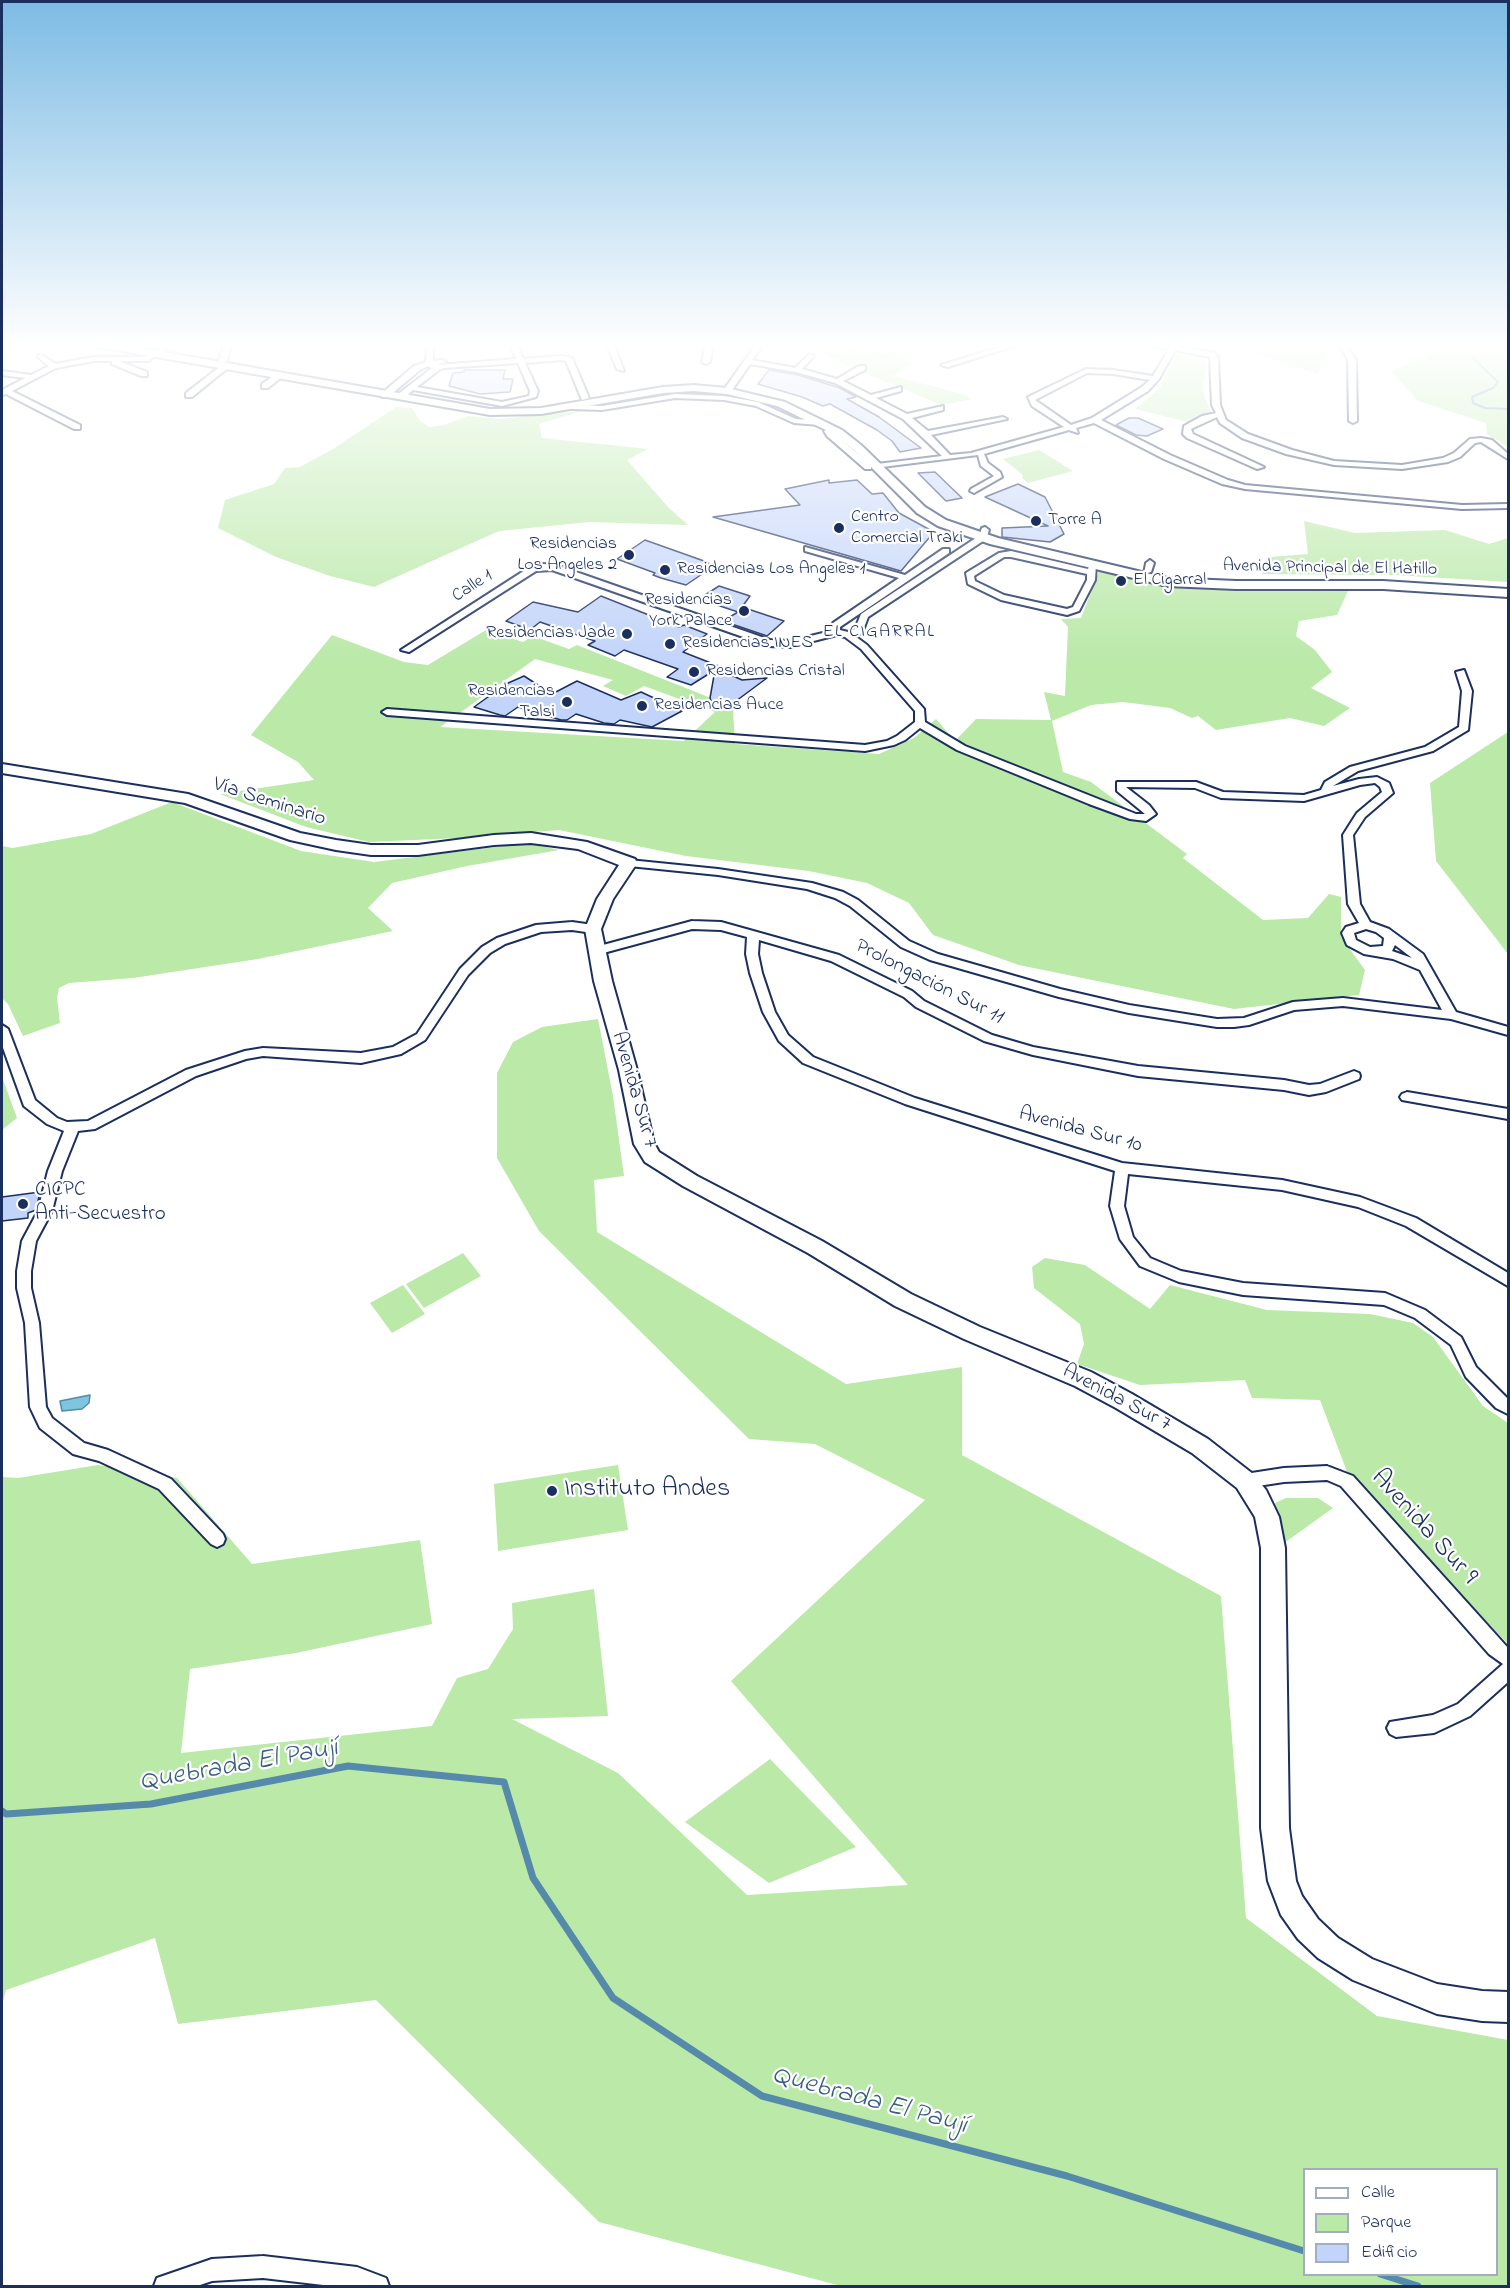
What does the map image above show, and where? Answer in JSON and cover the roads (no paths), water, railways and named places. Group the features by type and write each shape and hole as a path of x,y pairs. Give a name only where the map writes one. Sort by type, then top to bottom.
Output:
{"main road":[{"name":"Avenida Principal de El Hatillo","path":"857,450 872,467 921,510 942,523 1092,569 1184,584 1383,585 1509,593"},
{"name":"Avenida Principal de El Hatillo","path":"874,450 936,509 980,534 1189,578 1346,578 1509,587"},
{"name":"Vía Seminario","path":"2,769 188,799 296,837 320,843 379,850 418,850 494,840 531,838 581,845 629,863"},
{"name":"Avenida Sur 7","path":"629,863 605,899 593,929 596,951 644,1144 652,1157 690,1181 815,1247 903,1300 972,1333 1083,1379 1124,1401 1200,1446 1245,1481 1258,1498 1267,1517 1273,1548 1275,1828 1281,1881 1291,1905 1308,1929 1328,1948 1363,1970 1437,1998 1482,2006 1509,2007"}],"street":[{"path":"940,450 948,458"},
{"path":"872,467 948,458 987,450"},
{"path":"971,454 982,456 1021,450"},
{"path":"1150,450 1225,482 1245,487 1462,507 1509,506"},
{"path":"1221,450 1260,467"},
{"path":"1283,450 1313,459 1361,466 1402,467 1432,463 1456,455 1462,450"},
{"path":"974,491 998,477 984,464 982,456"},
{"path":"920,723 920,711 917,706 864,646 834,629 836,625 904,577 980,534"},
{"path":"848,635 859,632 864,616 980,534"},
{"path":"808,549 904,577"},
{"path":"1011,554 1092,569 1081,601 1076,609 1067,612 1001,597 971,582 969,575 1002,555 1011,554"},
{"name":"Calle 1","path":"406,650 533,569 543,567 554,567 769,643 790,644 837,632"},
{"path":"854,613 864,616"},
{"path":"1326,791 1329,784 1354,769 1429,749 1464,728 1467,691 1461,672"},
{"path":"387,712 865,748 902,738 920,723"},
{"path":"920,723 961,748 1134,817 1146,818 1150,814 1145,807 1121,789 1121,784 1196,786 1221,795 1304,798 1359,782 1377,780 1385,785 1388,793 1360,815 1348,835 1354,904 1366,925"},
{"path":"629,863 718,872 808,886 839,895 854,903 905,944 934,957 1059,993 1129,1009 1218,1023 1245,1022 1293,1006 1328,1002 1397,1007 1451,1015 1509,1031"},
{"name":"Prolongación Sur 11","path":"596,951 692,925 707,924 782,942 835,958 908,994 920,1004 988,1038 1033,1051 1138,1071 1284,1085 1309,1090 1322,1089 1354,1076"},
{"path":"1425,968 1408,960 1355,946 1348,938 1350,930 1366,925 1385,932 1419,957 1451,1015"},
{"path":"2,1029 29,1103 52,1121 73,1127 98,1124 191,1073 245,1055 263,1052 361,1058 396,1051 421,1037 464,972 486,950 501,941 540,928 558,926 593,929"},
{"path":"1375,952 1382,951 1390,945 1389,936 1385,932"},
{"name":"Avenida Sur 10","path":"753,936 752,954 769,1012 783,1038 808,1060 910,1101 1122,1168 1282,1185 1360,1202 1411,1222 1509,1280"},
{"path":"1407,1097 1509,1114"},
{"path":"73,1127 56,1171 43,1217 29,1241 24,1263 24,1287 34,1346 38,1407 46,1424 79,1449 102,1455 165,1484 217,1539"},
{"path":"1122,1168 1117,1206 1127,1239 1145,1262 1179,1276 1243,1288 1385,1299 1420,1314 1456,1341 1470,1372 1509,1407"},
{"name":"Avenida Sur 9","path":"1245,1481 1284,1475 1327,1473 1347,1481 1495,1648 1509,1658"},
{"path":"1396,1728 1434,1724 1464,1710 1509,1671"},
{"path":"165,2286 212,2270 263,2267 357,2278 378,2286"}],"water":[{"path":"90,1395 89,1403 82,1409 62,1411 60,1401"}],"waterway":[{"name":"Quebrada El Paují","path":"2,1811 6,1814 151,1804 348,1766 504,1782 533,1878 613,1998 762,2096 1067,2176 1303,2251"},
{"name":"Quebrada El Paují","path":"1386,2276 1418,2286"}],"place":[{"name":"Torre A","path":"1036,521"},
{"name":"Centro Comercial Traki","path":"839,528"},
{"name":"Residencias Los Angeles 2","path":"629,555"},
{"name":"Residencias Los Angeles 1","path":"665,570"},
{"name":"El Cigarral","path":"1121,581"},
{"name":"Residencias York Palace","path":"744,611"},
{"name":"Residencias Jade","path":"627,634"},
{"name":"Residencias INES","path":"670,644"},
{"name":"Residencias Cristal","path":"694,672"},
{"name":"Residencias Talsi","path":"567,702"},
{"name":"Residencias Auce","path":"642,706"},
{"name":"CICPC Anti-Secuestro","path":"23,1204"},
{"name":"Instituto Andes","path":"552,1491"}],"district":[{"name":"EL CIGARRAL","path":"879,633"}]}
